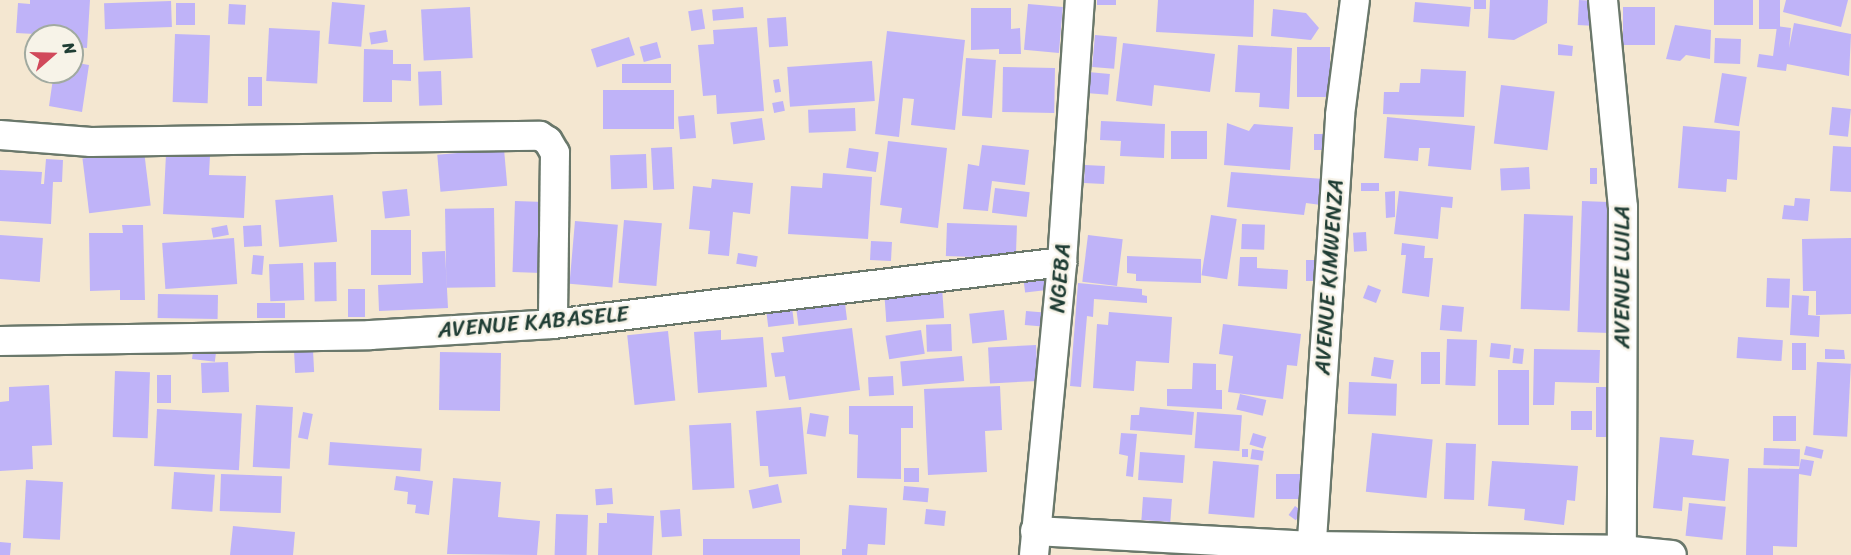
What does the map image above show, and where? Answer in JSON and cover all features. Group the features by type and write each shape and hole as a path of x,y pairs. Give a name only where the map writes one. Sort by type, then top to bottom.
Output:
{"street":[{"name":"NGEBA","path":"1034,543 1062,262 1080,0"},
{"name":"AVENUE KIMWENZA","path":"1312,551 1340,114 1355,0"},
{"name":"AVENUE LUILA","path":"1603,0 1623,207 1622,552"},
{"path":"0,135 91,142 540,136 548,141 555,153 553,324"},
{"name":"AVENUE KABASELE","path":"0,341 370,335 553,324 1062,262"},
{"path":"1034,543 1312,551 1622,552 1672,555"}],"building":[{"path":"30,0 90,0 87,48 84,48 84,24 24,24 24,33 16,33 18,3 30,4"},
{"path":"1097,0 1116,0 1116,5 1097,5"},
{"path":"1158,0 1254,0 1253,37 1156,32"},
{"path":"1474,0 1486,0 1486,9 1474,9"},
{"path":"1490,0 1548,0 1547,23 1514,40 1488,38"},
{"path":"1579,0 1597,1 1596,26 1578,25"},
{"path":"1714,0 1753,0 1753,25 1714,25"},
{"path":"1759,0 1780,0 1780,29 1759,29"},
{"path":"1786,0 1848,0 1841,27 1783,12"},
{"path":"171,1 172,27 105,29 104,3"},
{"path":"332,2 365,5 361,47 328,44"},
{"path":"1415,2 1471,7 1469,27 1413,22"},
{"path":"176,3 195,3 195,25 176,25"},
{"path":"229,4 246,5 245,25 228,24"},
{"path":"1028,4 1063,7 1059,53 1024,50"},
{"path":"470,7 473,58 424,60 421,10"},
{"path":"743,7 744,18 713,21 712,10"},
{"path":"1623,7 1655,7 1655,45 1623,45"},
{"path":"971,8 1011,8 1011,29 1020,28 1021,54 999,54 999,49 971,50"},
{"path":"702,9 705,29 691,31 688,11"},
{"path":"1273,9 1306,13 1319,28 1311,40 1271,36"},
{"path":"786,17 788,46 769,47 767,18"},
{"path":"1794,23 1851,34 1849,76 1787,64 1786,71 1757,67 1759,54 1773,56 1777,26 1791,28 1789,48"},
{"path":"1675,25 1711,30 1710,59 1686,55 1680,61 1666,59"},
{"path":"757,27 764,111 717,114 716,95 703,96 698,45 714,44 713,30"},
{"path":"269,28 320,31 317,84 266,81"},
{"path":"386,30 388,42 371,45 369,33"},
{"path":"887,31 965,40 955,130 911,125 914,99 903,98 899,137 875,134"},
{"path":"175,34 210,35 208,103 173,102"},
{"path":"1095,35 1117,37 1114,69 1092,67"},
{"path":"629,37 635,55 597,67 591,49"},
{"path":"1715,38 1741,39 1740,64 1714,63"},
{"path":"657,42 661,57 644,62 640,47"},
{"path":"1123,43 1215,54 1210,92 1154,85 1152,106 1116,101"},
{"path":"1558,44 1573,46 1572,56 1558,55"},
{"path":"1238,45 1292,48 1289,109 1259,107 1260,93 1235,92"},
{"path":"1297,47 1330,47 1330,97 1297,97"},
{"path":"364,49 393,50 393,64 411,64 411,81 392,80 392,102 363,102"},
{"path":"966,58 996,60 992,118 962,116"},
{"path":"872,61 875,101 790,107 787,67"},
{"path":"84,64 89,65 82,112 49,106 52,84 84,84"},
{"path":"622,64 671,64 671,83 622,83"},
{"path":"1003,67 1055,68 1054,113 1002,112"},
{"path":"1421,69 1466,71 1464,117 1383,114 1384,92 1399,92 1400,83 1420,83"},
{"path":"441,71 442,105 419,106 418,72"},
{"path":"1088,72 1110,74 1108,95 1086,93"},
{"path":"1722,73 1747,77 1739,126 1714,122"},
{"path":"248,77 262,77 262,106 248,106"},
{"path":"779,79 781,92 775,93 773,80"},
{"path":"1501,85 1555,92 1547,150 1494,144"},
{"path":"603,90 674,90 674,129 603,129"},
{"path":"783,101 785,111 774,113 772,103"},
{"path":"1832,107 1851,109 1848,137 1829,135"},
{"path":"855,108 856,131 809,133 808,110"},
{"path":"694,115 696,138 680,139 678,116"},
{"path":"1387,117 1475,126 1471,170 1428,166 1430,148 1419,148 1418,161 1384,158"},
{"path":"762,118 765,140 733,144 730,122"},
{"path":"1101,121 1165,124 1164,158 1120,156 1121,141 1100,140"},
{"path":"1227,123 1249,131 1254,124 1293,127 1290,170 1224,165"},
{"path":"1683,126 1740,131 1737,180 1727,179 1726,192 1678,188"},
{"path":"1171,131 1207,131 1207,159 1171,159"},
{"path":"1314,134 1323,134 1323,150 1314,150"},
{"path":"888,141 947,148 938,228 900,223 902,208 880,205"},
{"path":"982,145 1029,150 1025,185 992,181 988,211 963,209 968,164 979,166"},
{"path":"1833,146 1851,147 1851,192 1830,191"},
{"path":"672,147 674,189 653,190 651,148"},
{"path":"849,148 879,152 876,172 846,168"},
{"path":"504,149 507,186 440,192 437,155"},
{"path":"144,151 151,206 89,213 82,159"},
{"path":"166,154 210,156 209,175 246,176 244,218 163,214"},
{"path":"646,154 647,188 611,189 610,155"},
{"path":"46,159 63,160 62,182 53,182 51,224 0,221 0,170 42,172 41,184 44,184"},
{"path":"1085,165 1105,166 1104,184 1084,183"},
{"path":"1529,167 1530,189 1501,190 1500,169"},
{"path":"1590,168 1597,168 1597,184 1590,184"},
{"path":"1231,172 1324,179 1321,205 1306,203 1304,215 1227,207"},
{"path":"823,173 872,177 868,239 788,234 791,186 822,188"},
{"path":"712,179 753,183 750,214 733,212 729,256 708,254 710,231 689,229 693,186 711,188"},
{"path":"1361,183 1379,183 1379,191 1361,191"},
{"path":"995,188 1030,192 1027,217 992,213"},
{"path":"407,189 410,216 385,218 382,192"},
{"path":"1395,191 1395,217 1386,218 1385,192"},
{"path":"1399,191 1453,197 1452,208 1441,207 1438,239 1394,234"},
{"path":"333,195 337,242 279,247 275,200"},
{"path":"1795,198 1810,199 1808,221 1782,219 1784,205 1794,206"},
{"path":"515,201 544,202 542,273 513,272"},
{"path":"1582,201 1615,202 1610,333 1577,332"},
{"path":"494,208 495,287 446,288 445,209"},
{"path":"1524,214 1573,216 1570,311 1521,309"},
{"path":"1211,215 1237,219 1227,279 1201,275"},
{"path":"624,220 662,223 656,286 619,283"},
{"path":"575,221 618,225 612,288 570,284"},
{"path":"947,223 1017,225 1016,258 946,256"},
{"path":"1242,224 1265,225 1264,250 1241,249"},
{"path":"122,225 143,225 145,300 120,300 120,290 90,291 89,233 123,233"},
{"path":"227,225 229,235 213,238 211,228"},
{"path":"261,225 262,246 244,247 243,226"},
{"path":"371,230 411,230 411,275 371,275"},
{"path":"1366,232 1367,251 1354,252 1353,233"},
{"path":"0,235 43,238 40,282 0,279"},
{"path":"1088,235 1123,239 1117,286 1082,282"},
{"path":"234,238 237,284 165,289 162,243"},
{"path":"1851,238 1851,314 1816,315 1816,291 1803,291 1802,239"},
{"path":"871,241 892,242 891,261 870,260"},
{"path":"1402,243 1425,246 1424,258 1433,258 1429,297 1402,293 1406,255 1401,255"},
{"path":"445,251 448,308 379,311 378,285 423,283 422,252"},
{"path":"738,253 758,256 756,267 736,264"},
{"path":"253,255 264,256 262,275 251,274"},
{"path":"1127,256 1201,259 1201,283 1136,281 1136,274 1127,273"},
{"path":"1240,257 1257,257 1257,268 1288,270 1287,289 1238,286"},
{"path":"1306,260 1322,260 1322,281 1306,281"},
{"path":"314,262 336,262 337,301 315,301"},
{"path":"303,263 304,300 270,301 269,264"},
{"path":"1045,274 1047,290 1025,293 1023,277"},
{"path":"1767,278 1790,279 1789,308 1766,307"},
{"path":"1078,283 1142,289 1142,295 1147,296 1147,303 1094,299 1093,317 1087,316 1081,387 1070,386"},
{"path":"1368,285 1381,290 1376,303 1363,298"},
{"path":"942,287 944,318 886,322 884,291"},
{"path":"348,289 365,289 365,317 348,317"},
{"path":"158,294 218,295 218,319 158,318"},
{"path":"844,295 847,320 798,326 795,301"},
{"path":"1792,295 1809,296 1808,315 1820,316 1819,337 1790,335"},
{"path":"257,303 285,303 285,318 257,318"},
{"path":"1442,305 1464,307 1462,332 1440,330"},
{"path":"792,307 794,324 768,327 766,310"},
{"path":"1004,310 1007,340 972,343 969,314"},
{"path":"1026,311 1047,313 1046,327 1025,325"},
{"path":"1109,312 1172,317 1169,363 1136,361 1134,391 1093,388 1097,324 1108,325"},
{"path":"951,324 952,351 927,352 926,325"},
{"path":"1223,324 1301,334 1297,366 1287,365 1283,399 1228,392 1233,356 1219,354"},
{"path":"852,328 860,390 789,400 785,376 775,377 771,353 784,352 782,337"},
{"path":"721,330 721,340 763,337 767,387 698,393 694,332"},
{"path":"921,330 925,354 889,359 885,336"},
{"path":"668,331 675,401 635,405 627,335"},
{"path":"1738,337 1783,340 1781,361 1737,358"},
{"path":"1447,339 1477,340 1475,386 1445,385"},
{"path":"1491,343 1511,345 1509,359 1490,357"},
{"path":"1792,343 1806,343 1806,370 1792,370"},
{"path":"1036,345 1038,381 990,383 988,348"},
{"path":"1514,348 1524,349 1522,364 1512,363"},
{"path":"1534,349 1600,350 1599,383 1555,382 1554,405 1533,405"},
{"path":"1825,349 1844,350 1845,359 1825,359"},
{"path":"313,350 314,372 295,373 294,351"},
{"path":"193,351 216,354 215,362 192,359"},
{"path":"440,352 501,353 500,411 439,410"},
{"path":"1421,352 1440,352 1440,384 1421,384"},
{"path":"962,356 964,381 902,386 900,361"},
{"path":"1374,357 1394,360 1391,379 1371,376"},
{"path":"228,362 229,392 202,393 201,363"},
{"path":"1817,362 1851,364 1847,437 1813,435"},
{"path":"1193,363 1216,364 1216,390 1222,390 1222,409 1167,406 1167,389 1192,389"},
{"path":"1498,370 1529,370 1529,425 1498,425"},
{"path":"115,371 150,372 148,438 113,437"},
{"path":"157,375 171,375 171,403 157,403"},
{"path":"893,376 894,395 869,396 868,377"},
{"path":"1349,382 1397,384 1396,416 1348,414"},
{"path":"49,385 52,445 32,446 33,469 0,471 0,402 9,401 9,387"},
{"path":"1000,386 1002,430 985,431 987,472 928,475 924,389"},
{"path":"1596,387 1618,387 1618,437 1596,437"},
{"path":"1240,394 1266,400 1263,416 1236,410"},
{"path":"256,405 293,407 290,469 253,467"},
{"path":"849,406 913,406 913,428 901,428 901,479 857,478 858,435 849,434"},
{"path":"801,407 807,474 769,477 768,466 760,466 756,411"},
{"path":"1140,407 1194,412 1192,435 1130,430 1131,415 1139,415"},
{"path":"157,409 242,413 239,470 154,466"},
{"path":"1571,411 1592,411 1592,430 1571,430"},
{"path":"303,412 313,414 308,439 298,438"},
{"path":"1197,412 1242,415 1239,451 1194,448"},
{"path":"810,413 829,416 825,437 807,434"},
{"path":"1773,416 1796,416 1796,441 1773,441"},
{"path":"731,423 734,488 692,490 689,425"},
{"path":"1121,433 1137,434 1133,477 1126,476 1128,456 1119,454"},
{"path":"1253,433 1266,437 1263,449 1249,444"},
{"path":"1372,433 1433,439 1426,498 1366,492"},
{"path":"1660,437 1694,440 1692,455 1729,459 1725,501 1683,497 1682,511 1653,508"},
{"path":"330,442 422,448 420,471 328,465"},
{"path":"1446,443 1476,444 1474,500 1444,499"},
{"path":"1806,446 1824,450 1822,459 1804,455"},
{"path":"1764,448 1800,449 1799,466 1763,465"},
{"path":"1242,449 1248,449 1248,457 1242,457"},
{"path":"1252,449 1264,451 1262,461 1250,459"},
{"path":"1140,452 1185,455 1183,483 1138,480"},
{"path":"1801,459 1814,461 1811,476 1799,474 1797,547 1773,546 1773,555 1746,555 1748,468 1799,469"},
{"path":"1213,461 1259,465 1254,518 1208,514"},
{"path":"1492,461 1578,466 1575,501 1567,500 1564,525 1524,520 1525,509 1488,506"},
{"path":"904,468 919,468 919,482 904,482"},
{"path":"174,472 215,475 212,512 171,509"},
{"path":"221,474 282,476 281,513 220,511"},
{"path":"1276,474 1300,474 1300,499 1276,499"},
{"path":"396,476 433,481 429,515 415,513 416,505 407,504 408,492 394,490"},
{"path":"453,478 501,482 498,517 540,521 537,555 447,554"},
{"path":"26,480 63,482 60,540 23,538"},
{"path":"778,484 782,503 753,509 749,490"},
{"path":"904,486 929,488 928,502 903,500"},
{"path":"612,488 613,504 596,505 595,489"},
{"path":"1143,497 1172,499 1170,522 1141,520"},
{"path":"1689,503 1726,507 1722,540 1686,536"},
{"path":"849,505 887,508 885,545 868,544 867,555 842,555 842,549 846,549"},
{"path":"1295,506 1302,511 1296,520 1289,515"},
{"path":"680,509 682,536 662,537 660,510"},
{"path":"926,509 946,511 944,526 924,524"},
{"path":"607,513 654,516 652,555 598,555 599,523 607,523"},
{"path":"556,514 588,515 587,555 555,555"},
{"path":"233,526 295,532 293,555 230,555"},
{"path":"703,539 800,539 800,555 703,555"},
{"path":"0,542 11,543 10,555 0,555"}]}
